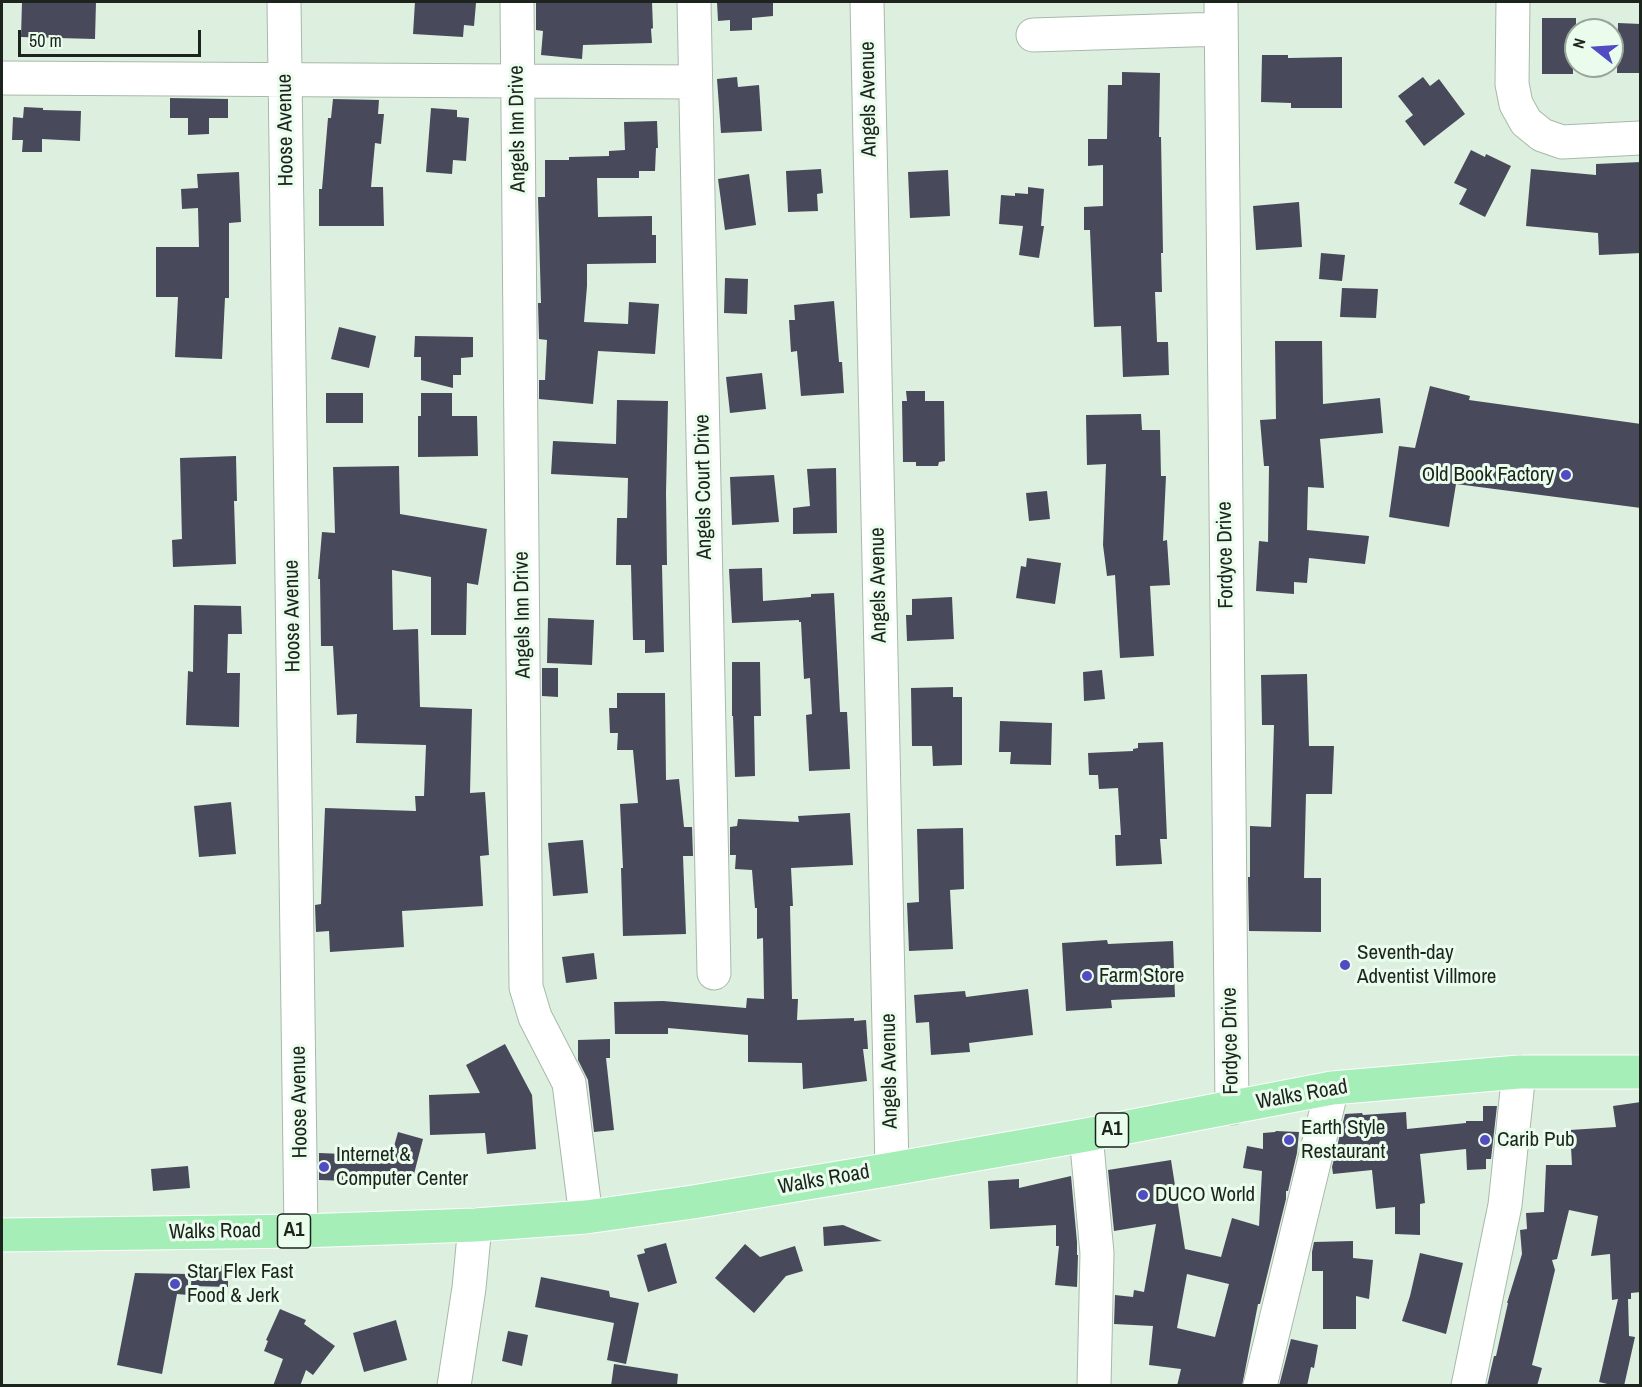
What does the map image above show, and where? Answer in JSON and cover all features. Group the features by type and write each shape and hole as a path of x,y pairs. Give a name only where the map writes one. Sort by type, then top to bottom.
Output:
{"main road":[{"name":"Walks Road","path":"2,1235 301,1231 475,1225 586,1217 892,1169 1332,1088 1519,1072 1641,1072"}],"street":[{"name":"Hoose Avenue","path":"284,2 301,1231"},
{"name":"Angels Inn Drive","path":"517,2 526,987 536,1017 569,1083 586,1217"},
{"name":"Angels Court Drive","path":"693,2 714,974"},
{"name":"Angels Avenue","path":"867,2 892,1169"},
{"path":"1513,2 1512,84 1516,104 1526,122 1542,135 1562,142 1641,138"},
{"path":"1033,35 1221,15"},
{"name":"Fordyce Drive","path":"1221,15 1232,1108"},
{"path":"2,78 695,82"},
{"path":"1468,1386 1505,1205 1519,1072"},
{"path":"1260,1386 1332,1088"},
{"path":"1086,1135 1097,1252 1094,1386"},
{"path":"454,1386 469,1288 475,1225"}],"building":[{"path":"22,2 96,2 95,39 21,37"},
{"path":"415,2 476,3 474,26 464,25 463,37 413,34"},
{"path":"536,2 652,2 652,43 583,45 582,59 541,55 543,31 536,30"},
{"path":"717,2 773,2 773,16 752,18 752,30 730,31 730,20 718,21"},
{"path":"1542,18 1564,18 1564,74 1542,74"},
{"path":"1624,23 1641,24 1641,73 1624,73"},
{"path":"1262,55 1288,55 1288,58 1342,57 1342,108 1291,108 1291,103 1261,102"},
{"path":"1122,72 1160,73 1159,137 1161,137 1163,253 1161,253 1162,292 1155,292 1157,342 1168,342 1169,375 1123,377 1121,326 1094,327 1090,230 1084,230 1084,207 1103,206 1103,165 1088,166 1088,139 1107,139 1108,85 1122,85"},
{"path":"737,77 738,87 759,85 762,131 721,133 717,79"},
{"path":"1423,77 1430,86 1439,79 1465,114 1424,146 1405,121 1413,115 1398,96"},
{"path":"170,98 228,99 228,118 209,118 209,134 188,135 188,118 170,118"},
{"path":"333,99 379,100 378,114 384,114 381,144 375,143 371,187 383,187 384,226 319,226 319,189 322,189 328,118 331,118"},
{"path":"24,107 81,111 80,141 42,139 42,152 22,152 23,140 12,140 13,117 23,118"},
{"path":"431,108 457,110 457,117 469,118 466,161 453,160 452,174 426,172"},
{"path":"657,121 658,148 656,148 655,171 639,171 639,178 597,178 598,217 652,216 652,235 656,235 656,263 587,264 584,322 628,324 629,302 659,304 655,354 598,351 593,404 539,399 539,380 545,380 547,340 539,339 538,303 541,303 538,197 545,197 545,160 609,156 609,151 625,150 624,122"},
{"path":"1471,150 1485,157 1486,154 1511,166 1485,217 1459,204 1467,189 1454,183"},
{"path":"1641,162 1641,253 1599,255 1598,233 1526,226 1531,169 1596,175 1596,164"},
{"path":"821,169 823,193 817,194 818,211 788,212 786,171"},
{"path":"948,170 950,216 910,218 908,172"},
{"path":"239,172 241,222 229,223 229,298 225,298 222,359 175,357 178,297 156,297 156,247 199,247 198,208 182,209 181,189 198,188 197,174"},
{"path":"749,174 756,225 725,230 718,179"},
{"path":"1028,187 1044,189 1041,226 1044,226 1039,258 1019,255 1023,226 999,224 1001,195 1028,194"},
{"path":"1299,202 1302,247 1256,250 1253,206"},
{"path":"1321,253 1345,255 1342,281 1319,279"},
{"path":"725,278 748,279 747,314 724,313"},
{"path":"1342,288 1378,289 1376,318 1340,317"},
{"path":"834,301 844,393 801,396 797,351 791,352 789,320 795,320 794,305"},
{"path":"339,327 376,336 369,368 331,359"},
{"path":"415,336 473,337 473,357 461,358 461,375 453,375 453,388 421,380 421,357 414,357"},
{"path":"1275,341 1322,341 1323,404 1380,398 1383,433 1320,439 1324,488 1308,487 1307,530 1369,536 1365,564 1309,558 1307,583 1294,582 1294,594 1256,591 1259,541 1268,542 1269,466 1264,466 1260,420 1276,419"},
{"path":"762,373 766,409 730,413 726,377"},
{"path":"1430,386 1470,396 1469,400 1641,424 1641,508 1456,484 1449,527 1389,517 1399,446 1415,448"},
{"path":"906,391 925,391 925,401 944,401 945,461 939,462 938,466 916,466 916,462 903,462 902,401 907,401"},
{"path":"326,393 363,393 363,423 326,423"},
{"path":"421,393 452,393 452,416 477,416 478,456 418,457 418,416 421,416"},
{"path":"617,400 668,401 667,565 662,565 664,652 645,653 645,640 633,640 631,565 616,565 617,518 627,518 628,478 551,474 553,441 616,444"},
{"path":"1141,414 1142,430 1160,430 1161,476 1166,476 1163,541 1167,540 1170,585 1150,586 1154,656 1120,658 1115,575 1107,576 1103,545 1106,464 1087,465 1086,415"},
{"path":"236,456 237,501 234,501 236,564 173,567 172,540 182,539 180,458"},
{"path":"399,466 400,514 487,529 478,585 467,583 466,635 431,635 431,577 392,570 393,630 418,629 420,707 472,709 470,793 485,792 489,855 480,856 483,906 402,911 404,947 330,952 329,931 316,932 315,905 321,904 325,808 416,811 415,796 424,796 426,745 356,743 357,714 337,715 333,646 321,646 320,579 318,579 322,532 335,533 333,467"},
{"path":"836,468 837,533 793,534 793,508 810,506 807,469"},
{"path":"774,475 779,522 732,525 730,477"},
{"path":"1047,491 1050,519 1029,521 1026,493"},
{"path":"1027,558 1061,563 1055,604 1016,598 1021,566 1026,567"},
{"path":"762,568 763,601 834,593 840,712 847,712 850,769 809,771 806,715 812,714 810,678 804,679 801,622 799,620 732,623 729,569"},
{"path":"952,597 954,639 907,641 906,615 912,615 912,599"},
{"path":"194,605 241,606 242,634 228,634 227,673 240,673 239,727 186,725 188,671 193,672"},
{"path":"548,618 594,620 592,665 547,663"},
{"path":"732,662 760,662 761,716 754,716 755,776 735,777"},
{"path":"542,668 558,668 558,697 542,696"},
{"path":"1102,670 1105,699 1084,701 1083,672"},
{"path":"1307,674 1309,746 1334,746 1332,794 1306,794 1304,878 1321,878 1321,932 1249,931 1250,826 1271,827 1274,725 1262,725 1261,675"},
{"path":"953,687 953,697 962,697 962,765 933,766 932,746 912,746 911,688"},
{"path":"617,693 665,693 666,780 679,779 684,827 692,827 693,856 683,856 686,934 623,936 620,804 638,803 633,750 617,750 618,733 610,733 609,708 617,708"},
{"path":"1000,721 1052,723 1051,765 1010,764 1011,752 999,752"},
{"path":"1163,742 1167,839 1160,839 1162,864 1116,866 1115,835 1121,835 1118,788 1099,789 1098,775 1089,775 1088,753 1133,751 1138,748 1138,743"},
{"path":"231,802 236,854 199,857 194,806"},
{"path":"850,813 853,865 791,868 792,999 798,999 797,1020 854,1018 854,1021 866,1020 868,1049 863,1049 867,1081 803,1089 802,1063 748,1062 748,1035 668,1028 668,1034 615,1034 614,1002 663,1001 746,1008 747,998 764,999 763,938 757,939 757,908 755,908 752,870 735,869 736,855 730,855 730,827 737,826 738,819 799,822 798,816"},
{"path":"963,828 964,889 950,890 953,949 909,951 907,903 919,902 917,829"},
{"path":"583,840 588,893 553,896 548,843"},
{"path":"1107,940 1108,944 1173,941 1175,997 1111,1000 1112,1008 1066,1011 1062,943"},
{"path":"594,953 597,979 566,983 562,957"},
{"path":"1028,989 1033,1035 969,1043 970,1052 931,1055 929,1022 916,1023 914,995 965,991 966,997"},
{"path":"610,1039 610,1058 606,1058 614,1130 594,1132 588,1080 578,1060 578,1040"},
{"path":"505,1044 532,1095 536,1149 487,1154 485,1133 430,1135 429,1095 480,1093 466,1065"},
{"path":"1641,1102 1641,1292 1631,1293 1631,1299 1628,1299 1629,1336 1635,1337 1624,1386 1599,1382 1618,1299 1612,1300 1610,1254 1591,1256 1598,1216 1569,1210 1557,1259 1552,1260 1555,1270 1532,1365 1542,1368 1537,1386 1487,1386 1507,1303 1522,1254 1520,1230 1527,1229 1526,1213 1544,1212 1546,1165 1572,1165 1570,1130 1616,1127 1613,1106"},
{"path":"1483,1106 1497,1106 1491,1159 1486,1159 1486,1169 1467,1170 1466,1149 1420,1154 1425,1203 1420,1204 1420,1235 1395,1234 1395,1207 1376,1209 1372,1170 1333,1174 1332,1167 1345,1114 1406,1112 1407,1129 1483,1121"},
{"path":"398,1132 423,1139 414,1174 406,1172 350,1184 349,1181 319,1180 319,1153 344,1154 344,1161 393,1150"},
{"path":"1299,1132 1297,1153 1260,1304 1258,1304 1242,1386 1177,1386 1181,1369 1149,1365 1153,1326 1114,1324 1115,1295 1133,1297 1134,1290 1144,1292 1156,1224 1114,1231 1108,1170 1171,1160 1185,1249 1221,1257 1232,1218 1259,1226 1262,1171 1243,1168 1247,1146 1263,1149 1263,1133","holes":["1187,1274 1229,1284 1215,1337 1177,1328"]},
{"path":"188,1166 190,1188 153,1191 151,1169"},
{"path":"1071,1176 1078,1255 1077,1287 1055,1285 1059,1246 1056,1246 1056,1225 990,1229 988,1181 1019,1179 1019,1188"},
{"path":"843,1225 882,1241 824,1246 823,1227"},
{"path":"1353,1241 1353,1258 1373,1260 1369,1299 1356,1296 1356,1329 1323,1329 1323,1271 1312,1271 1314,1242"},
{"path":"666,1243 677,1283 648,1292 637,1255 645,1253 644,1249"},
{"path":"745,1244 760,1257 795,1246 803,1271 786,1276 754,1313 715,1278"},
{"path":"1420,1253 1463,1263 1446,1334 1402,1321"},
{"path":"192,1265 228,1266 228,1287 191,1286"},
{"path":"135,1273 188,1274 188,1295 177,1294 162,1374 117,1365"},
{"path":"541,1277 609,1291 610,1297 639,1303 626,1364 607,1360 614,1323 535,1307"},
{"path":"280,1309 306,1320 304,1324 335,1346 313,1375 306,1370 300,1386 273,1386 283,1359 264,1351 268,1341 266,1340"},
{"path":"396,1320 407,1360 364,1372 353,1333"},
{"path":"508,1331 528,1335 522,1366 502,1361"},
{"path":"1291,1339 1318,1345 1314,1368 1311,1367 1307,1386 1279,1386"},
{"path":"614,1364 678,1374 677,1386 611,1386"}],"place":[{"name":"Old Book Factory","path":"1566,475"},
{"name":"Seventh-day Adventist Villmore","path":"1345,965"},
{"name":"Farm Store","path":"1087,976"},
{"name":"Earth Style Restaurant","path":"1289,1140"},
{"name":"Carib Pub","path":"1485,1140"},
{"name":"Internet & Computer Center","path":"324,1167"},
{"name":"DUCO World","path":"1143,1195"},
{"name":"Star Flex Fast Food & Jerk","path":"175,1284"}]}
